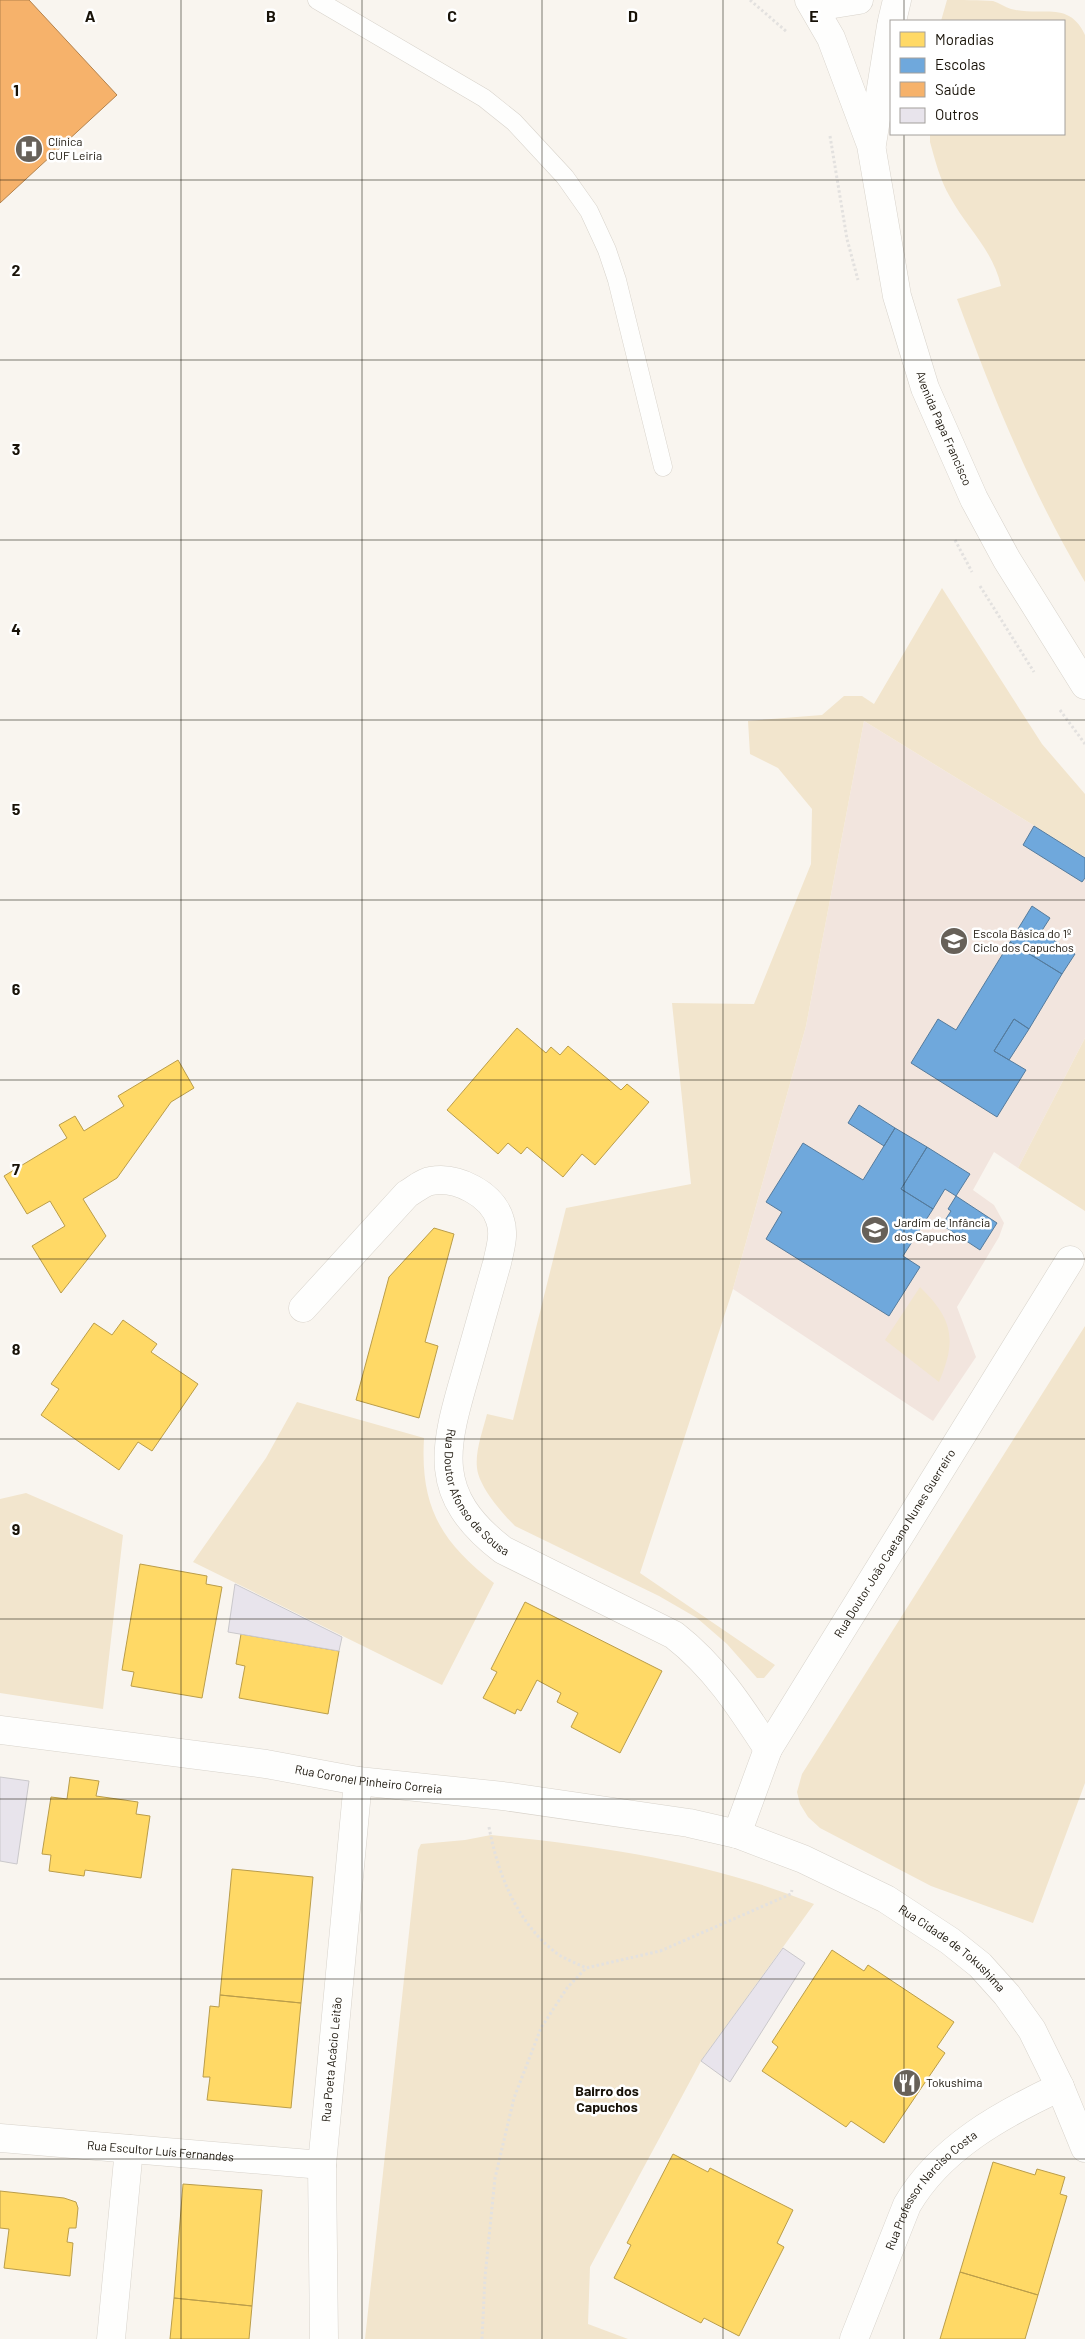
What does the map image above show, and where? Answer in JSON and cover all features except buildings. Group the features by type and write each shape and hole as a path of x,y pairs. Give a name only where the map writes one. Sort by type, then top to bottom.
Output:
{"street":[{"path":"810,0 834,4 859,0"},
{"name":"Avenida Papa Francisco","path":"810,0 831,38 871,146 897,296 925,388 974,499 1007,560 1085,685"},
{"path":"892,20 897,0"},
{"name":"Avenida Papa Francisco","path":"871,146 890,32"},
{"name":"Rua Doutor Afonso de Sousa","path":"303,1308 407,1194 429,1181 447,1179 462,1183 493,1206 501,1221 502,1237 498,1263 449,1436 447,1456 450,1477 456,1497 469,1520 485,1537 503,1550 674,1635 692,1649 729,1689 768,1749"},
{"name":"Rua Doutor João Caetano Nunes Guerreiro","path":"736,1834 768,1749 1070,1260"},
{"name":"Rua Coronel Pinheiro Correia","path":"0,1730 266,1764 358,1780 483,1794 689,1823 736,1834"},
{"name":"Rua Poeta Acácio Leitão","path":"324,2339 322,2165 358,1780"},
{"name":"Rua Cidade de Tokushima","path":"736,1834 803,1859 886,1898 950,1941 980,1965 1007,1995 1032,2030 1060,2087 1085,2148"},
{"name":"Rua Professor Narciso Costa","path":"854,2339 907,2206 919,2185 949,2155 979,2132 1019,2107 1060,2087"},
{"name":"Rua Escultor Luís Fernandes","path":"0,2138 322,2165"},
{"path":"111,2339 129,2149"}],"lane":[{"path":"316,0 484,98 514,122 565,177 589,211 610,258 663,467"}],"path":[{"path":"483,1794 497,1858 511,1897 528,1927 556,1953 586,1968"},
{"path":"482,2339 485,2277 495,2178 514,2098 541,2028 567,1988 586,1968 660,1951 791,1894 803,1859"}],"shaded area":[{"path":"947,0 993,1 1011,9 1063,14 1071,17 1079,24 1085,35 1085,582 1048,514 1015,444 957,299 1001,286 986,250 946,190 930,142 930,135 1065,135 1065,20 941,20"},
{"path":"942,588 1042,744 1085,794 1085,857 864,721 806,1026 733,1289 640,1573 775,1665 764,1678 757,1678 727,1644 697,1618 659,1596 515,1526 498,1507 482,1483 477,1468 478,1448 487,1414 513,1420 566,1208 691,1184 672,1003 754,1004 811,864 812,809 778,768 750,754 748,721 822,715 844,696 862,696 874,704"},
{"path":"864,721 1085,857 1085,1038 1018,1168 994,1152 973,1190 994,1205 1004,1223 999,1237 957,1307 976,1357 933,1421 733,1289 806,1026"},
{"path":"1085,1038 1085,1211 1018,1168"},
{"path":"920,1287 939,1309 949,1331 948,1354 939,1382 885,1340"},
{"path":"1085,1326 1085,1783 1033,1923 931,1886 820,1828 808,1817 800,1804 797,1792 802,1774"},
{"path":"297,1402 424,1438 426,1484 430,1503 438,1521 460,1553 494,1583 442,1685 193,1562 266,1458"},
{"path":"26,1493 123,1535 103,1709 0,1693 0,1499"},
{"path":"491,1835 574,1845 656,1858 736,1877 814,1904 701,2061 590,2267 588,2324 628,2339 365,2339 418,1850 421,1844 465,1840"}],"place":[{"name":"Clínica CUF Leiria","path":"29,149"},
{"name":"Escola Básica do 1º Ciclo dos Capuchos","path":"954,941"},
{"name":"Jardim de Infância dos Capuchos","path":"875,1230"},
{"name":"Tokushima","path":"907,2083"}],"district":[{"name":"Bairro dos Capuchos","path":"607,2100"}]}
